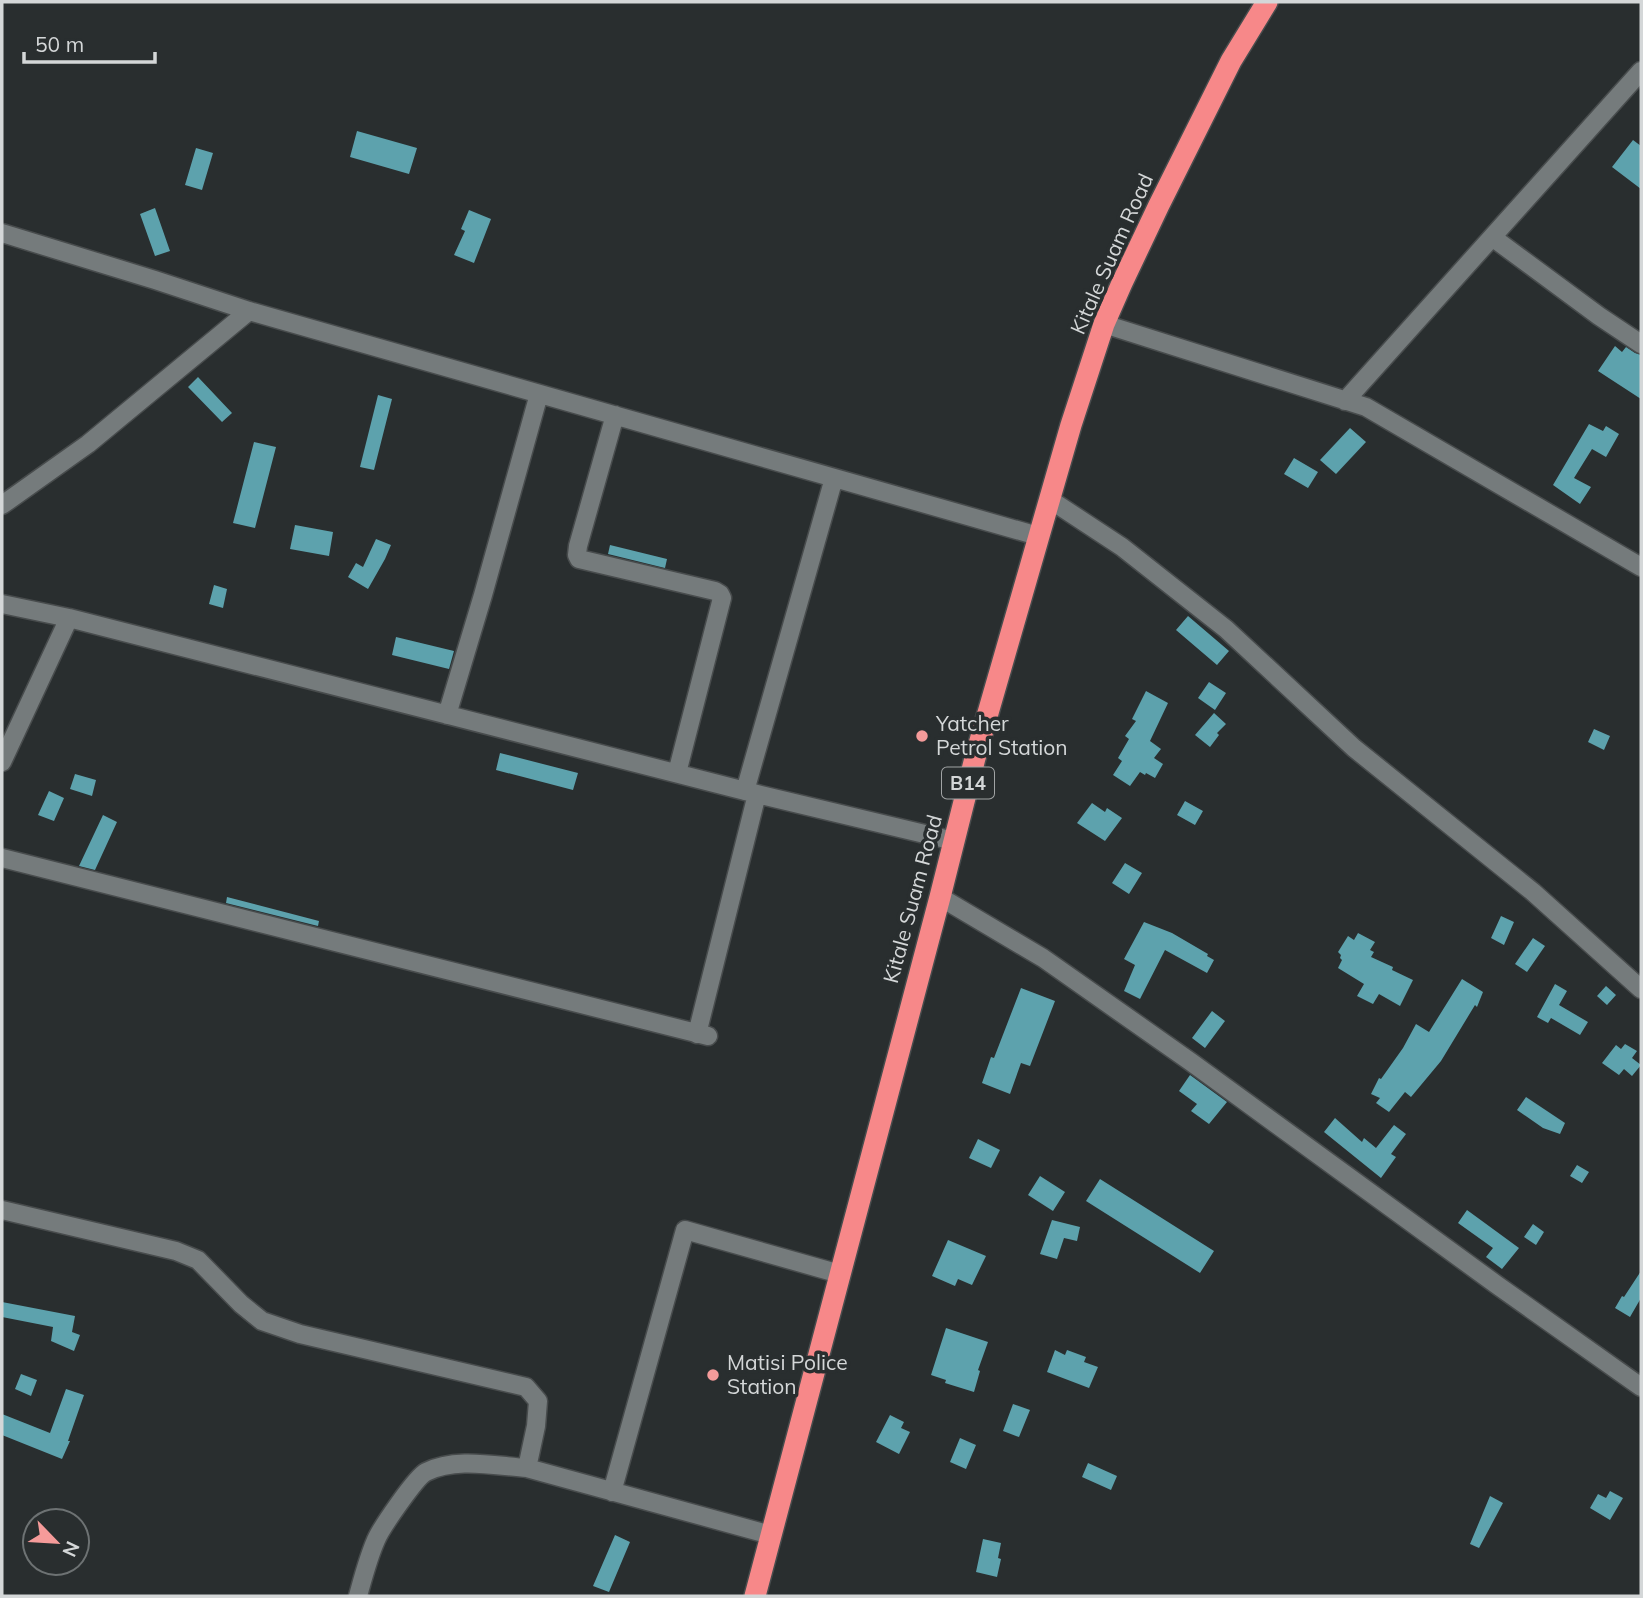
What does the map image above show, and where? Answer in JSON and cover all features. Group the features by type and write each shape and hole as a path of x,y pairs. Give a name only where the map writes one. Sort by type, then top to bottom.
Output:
{"highway":[{"name":"Kitale Suam Road","path":"755,1596 981,734 1049,499 1104,324 1159,205 1231,61 1268,2"}],"street":[{"path":"1345,401 1641,71"},
{"path":"2,233 250,312 1038,536"},
{"path":"1492,237 1641,344"},
{"path":"2,505 88,444 250,312"},
{"path":"1104,324 1366,407 1641,567"},
{"path":"447,715 539,394"},
{"path":"615,415 578,546 579,559 715,591 722,598 677,773"},
{"path":"2,858 702,1035 751,792 834,478"},
{"path":"1049,499 1122,547 1226,629 1354,748 1532,892 1641,989"},
{"path":"2,604 69,618 954,841"},
{"path":"2,762 69,618"},
{"path":"940,897 1043,958 1641,1387"},
{"path":"2,1210 187,1255 198,1260 241,1304 262,1321 300,1334 526,1387 538,1401 537,1426 527,1468"},
{"path":"612,1492 685,1230 840,1273"},
{"path":"358,1596 376,1538 403,1497 424,1472 442,1467 467,1464 527,1468 771,1535"}],"building":[{"path":"357,131 417,148 409,174 350,157"},
{"path":"1633,140 1641,146 1641,189 1612,167"},
{"path":"196,148 213,153 202,190 185,185"},
{"path":"155,208 170,251 155,256 140,214"},
{"path":"469,210 491,219 474,263 454,255 465,231 461,229"},
{"path":"1615,346 1622,352 1626,347 1641,355 1641,399 1598,371"},
{"path":"198,377 232,413 222,422 188,387"},
{"path":"378,395 392,399 374,470 360,467"},
{"path":"1589,424 1603,431 1606,426 1619,434 1606,457 1592,449 1574,478 1591,487 1580,504 1553,485"},
{"path":"1350,428 1366,442 1336,474 1320,460"},
{"path":"254,442 276,447 255,528 233,523"},
{"path":"1294,458 1318,472 1308,488 1284,474"},
{"path":"295,525 333,532 329,556 290,549"},
{"path":"376,539 391,545 368,589 348,577 356,563 363,567"},
{"path":"610,545 667,559 665,568 608,554"},
{"path":"214,585 227,589 223,608 209,604"},
{"path":"1188,616 1229,651 1217,665 1176,630"},
{"path":"396,637 454,651 449,669 392,655"},
{"path":"1209,682 1226,693 1215,710 1198,698"},
{"path":"1146,691 1168,703 1150,741 1161,749 1154,758 1163,764 1155,778 1140,772 1130,786 1113,775 1122,761 1118,758 1129,739 1125,736 1136,721 1132,719"},
{"path":"1214,713 1226,724 1217,733 1219,735 1210,747 1195,735"},
{"path":"1594,729 1610,736 1604,750 1588,742"},
{"path":"500,753 578,773 573,790 496,770"},
{"path":"75,774 96,780 92,796 70,789"},
{"path":"49,791 64,798 54,821 38,815"},
{"path":"1185,801 1203,811 1195,825 1177,815"},
{"path":"1092,803 1105,812 1107,808 1122,818 1105,841 1077,823"},
{"path":"103,815 117,822 95,870 79,866"},
{"path":"1125,863 1142,873 1129,894 1112,883"},
{"path":"227,897 319,921 318,926 226,903"},
{"path":"1501,916 1514,922 1504,945 1491,938"},
{"path":"1144,922 1172,933 1208,954 1207,956 1214,960 1207,973 1165,950 1140,999 1124,991 1135,965 1124,959"},
{"path":"1358,933 1375,942 1370,950 1374,952 1371,957 1413,980 1400,1006 1379,994 1373,1004 1357,996 1364,984 1338,968 1342,960 1338,952 1348,936 1354,940"},
{"path":"1533,938 1545,946 1527,972 1515,964"},
{"path":"1462,979 1483,992 1477,1007 1475,1005 1441,1061 1411,1097 1405,1092 1389,1112 1376,1103 1380,1098 1371,1094 1379,1078 1381,1079 1403,1048 1416,1024 1429,1032"},
{"path":"1555,984 1567,991 1559,1005 1588,1022 1580,1035 1551,1018 1548,1023 1537,1017"},
{"path":"1606,986 1616,995 1607,1005 1597,996"},
{"path":"1021,988 1055,1001 1030,1066 1021,1063 1010,1094 982,1083"},
{"path":"1212,1011 1225,1021 1205,1048 1192,1038"},
{"path":"1625,1044 1637,1051 1632,1058 1641,1065 1632,1076 1624,1069 1619,1075 1602,1063 1616,1045 1621,1049"},
{"path":"1190,1075 1227,1102 1209,1124 1191,1111 1197,1104 1179,1091"},
{"path":"1526,1097 1565,1123 1560,1134 1543,1128 1517,1110"},
{"path":"1335,1118 1362,1142 1364,1138 1376,1148 1394,1125 1406,1134 1391,1154 1396,1157 1381,1178 1324,1132"},
{"path":"978,1139 1000,1150 991,1168 969,1158"},
{"path":"1577,1165 1589,1172 1582,1183 1570,1176"},
{"path":"1040,1176 1065,1192 1053,1211 1028,1195"},
{"path":"1100,1179 1214,1251 1200,1273 1086,1201"},
{"path":"1467,1210 1519,1248 1502,1269 1486,1257 1493,1248 1458,1223"},
{"path":"1052,1220 1080,1227 1077,1241 1064,1238 1057,1259 1040,1254"},
{"path":"1533,1224 1544,1232 1536,1245 1524,1237"},
{"path":"948,1240 986,1256 972,1285 958,1279 955,1286 932,1276"},
{"path":"1641,1271 1641,1298 1630,1317 1615,1308"},
{"path":"2,1302 75,1316 72,1332 80,1335 74,1351 51,1341 53,1327 2,1317"},
{"path":"946,1328 988,1342 974,1392 945,1383 946,1380 931,1375"},
{"path":"1055,1350 1065,1355 1067,1350 1086,1357 1084,1362 1098,1367 1089,1388 1047,1372"},
{"path":"21,1374 37,1380 31,1396 15,1389"},
{"path":"66,1389 84,1395 62,1459 2,1435 2,1414 50,1433"},
{"path":"1013,1404 1030,1410 1019,1437 1003,1431"},
{"path":"890,1415 904,1422 901,1428 910,1432 899,1454 876,1442"},
{"path":"960,1438 976,1445 966,1469 950,1462"},
{"path":"1088,1463 1117,1476 1111,1490 1082,1477"},
{"path":"1610,1491 1623,1498 1610,1520 1590,1508 1598,1494 1606,1498"},
{"path":"1490,1496 1503,1503 1479,1548 1470,1544"},
{"path":"615,1535 630,1542 609,1592 593,1586"},
{"path":"983,1539 1001,1543 997,1577 976,1572"}],"place":[{"name":"Yatcher Petrol Station","path":"922,736"},
{"name":"Matisi Police Station","path":"713,1375"}]}
